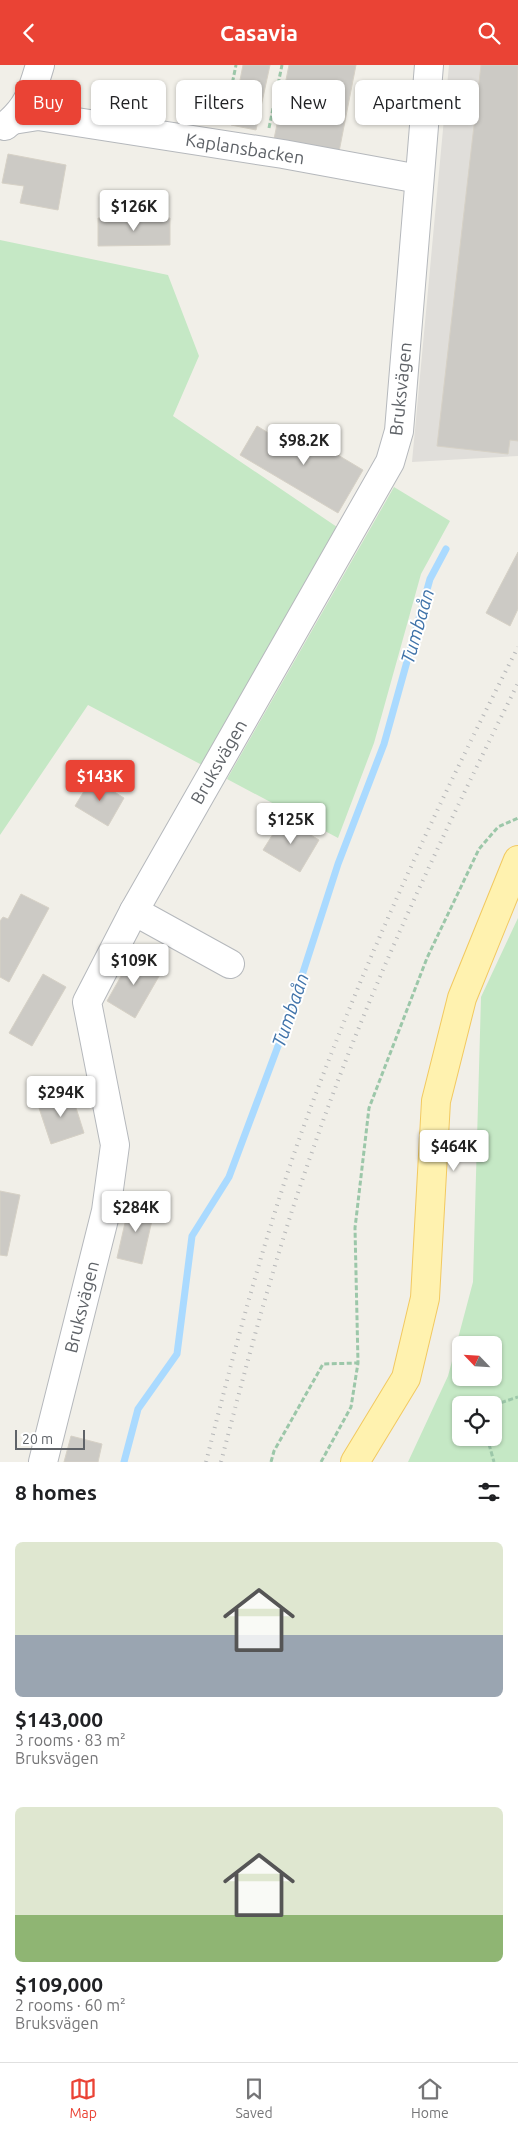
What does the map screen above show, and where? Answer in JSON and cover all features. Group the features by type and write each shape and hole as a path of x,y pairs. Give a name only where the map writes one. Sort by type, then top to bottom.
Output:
{"main road":[{"path":"355,1462 406,1378 425,1298 436,1101 462,998 518,860"}],"street":[{"path":"4,122 31,97 40,65"},
{"name":"Bruksvägen","path":"43,1462 106,1211 114,1145 87,1002 134,911 390,462 400,431 429,65"},
{"name":"Kaplansbacken","path":"4,122 38,115 265,151 419,179"},
{"path":"134,911 230,964"}],"path":[{"path":"219,144 236,65"},
{"path":"265,151 282,65"},
{"path":"321,1462 351,1407 358,1363 356,1228 369,1108 427,958 479,849 498,827 518,818"},
{"path":"271,1462 274,1451 323,1364 358,1363"},
{"path":"502,1402 518,1397"},
{"path":"490,1446 494,1462"}],"shaded area":[{"path":"449,65 518,65 518,456 412,462 443,125 479,125 479,80 448,80"}],"green space":[{"path":"0,240 168,275 199,356 173,416 337,527 202,765 88,705 0,835"},
{"path":"394,487 450,521 421,574 374,743 338,838 227,779"},
{"path":"518,918 518,1462 408,1462 448,1376 452,1361 452,1386 502,1386 502,1336 459,1336 473,1282 481,997"}],"building":[{"path":"243,65 270,65 262,102 262,80 240,80"},
{"path":"289,65 356,65 345,121 345,80 286,80"},
{"path":"481,65 518,65 518,441 510,440 508,454 437,446 474,125 479,125"},
{"path":"231,125 257,125 256,130"},
{"path":"277,125 344,125 337,162 272,149"},
{"path":"8,154 66,165 58,210 20,203 24,186 2,183"},
{"path":"98,218 170,218 170,245 98,246"},
{"path":"257,426 288,445 296,430 363,470 338,513 240,455"},
{"path":"518,552 518,609 510,626 486,613"},
{"path":"92,778 124,798 108,826 75,806"},
{"path":"283,818 319,840 300,872 263,850"},
{"path":"21,894 49,908 9,982 0,977 0,921 3,917 8,919"},
{"path":"133,955 162,971 135,1018 107,1001"},
{"path":"43,974 66,987 32,1046 9,1033"},
{"path":"71,1092 84,1133 51,1144 37,1102"},
{"path":"0,1191 20,1195 7,1256 0,1255"},
{"path":"130,1201 155,1207 142,1264 117,1258"},
{"path":"71,1436 102,1444 98,1462 64,1462"}],"waterway":[{"name":"Tumbaån","path":"124,1462 138,1409 177,1354 192,1236 229,1177 287,1022 338,864 384,744 430,579 446,549"}],"railway":[{"path":"206,1462 237,1342 260,1263 297,1145 321,1081 399,893 457,769 518,647"},
{"path":"221,1462 275,1267 299,1190 334,1092 357,1032 434,856 518,683"}]}
